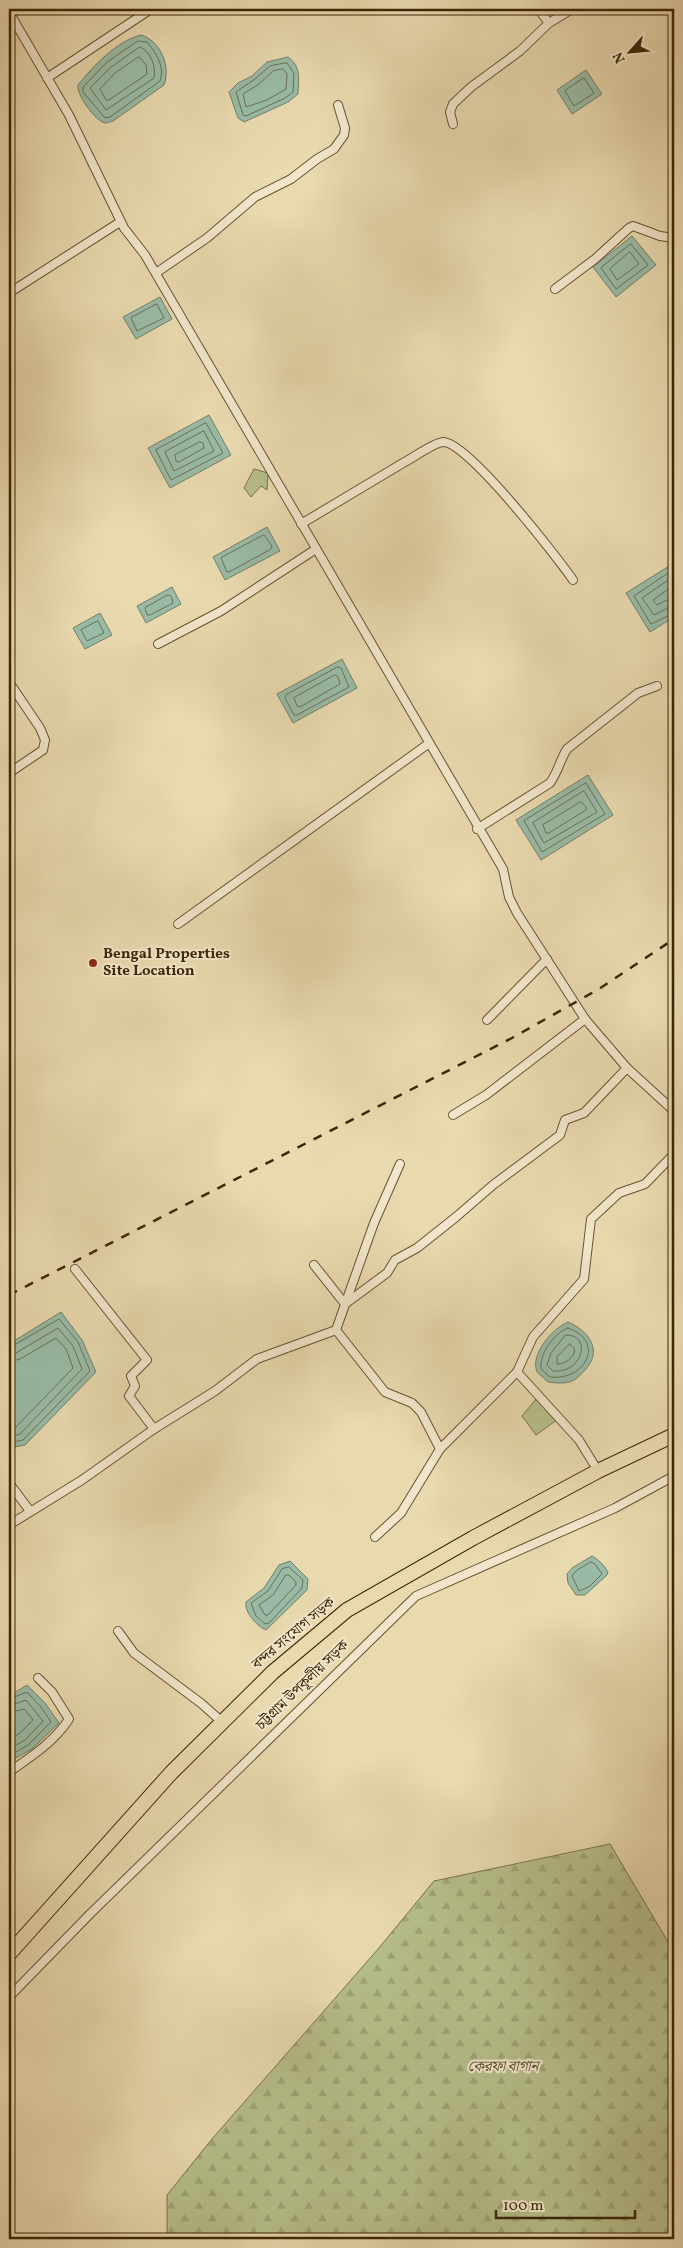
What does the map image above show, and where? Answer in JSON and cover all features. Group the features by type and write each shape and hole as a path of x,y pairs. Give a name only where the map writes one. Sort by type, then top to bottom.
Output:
{"highway":[{"name":"বন্দর সংযোগ সড়ক","path":"9,1954 171,1773 273,1672 347,1610 472,1538 598,1471 674,1435"}],"street":[{"path":"47,78 151,9"},
{"path":"538,9 549,23"},
{"path":"453,124 450,112 454,104 471,87 520,51 549,23 572,9"},
{"path":"9,12 69,115 120,222 156,273 477,829 503,869 513,905 585,1019 627,1068 674,1110"},
{"path":"156,273 207,238 255,198 291,179 317,159 334,149 344,135 345,128 338,105"},
{"path":"9,292 120,222"},
{"path":"555,289 595,259 633,226 660,236 674,238"},
{"path":"300,524 440,442 447,442 466,454 482,471 549,547 572,580"},
{"path":"158,644 221,611 316,549"},
{"path":"9,682 40,728 45,740 43,750 9,772"},
{"path":"477,829 550,783 557,774 561,757 567,749 638,694 657,686"},
{"path":"178,924 428,744"},
{"path":"487,1020 547,959"},
{"path":"453,1115 486,1095 585,1019"},
{"path":"345,1304 387,1273 394,1260 423,1243 493,1185 560,1135 565,1120 584,1113 627,1068"},
{"path":"375,1537 401,1513 440,1449 517,1372 533,1337 584,1279 591,1219 619,1193 645,1184 674,1154"},
{"path":"336,1330 374,1223 400,1164"},
{"path":"314,1265 345,1304"},
{"path":"75,1269 146,1360 131,1376 135,1386 129,1396 154,1429"},
{"path":"9,1525 82,1480 154,1429 216,1391 257,1359 336,1330"},
{"path":"336,1330 385,1392 412,1403 422,1412 440,1449"},
{"path":"517,1372 579,1440 598,1471"},
{"name":"চট্টগ্রাম উপকূলীয় সড়ক","path":"9,1997 90,1914 416,1596 615,1508 674,1476"},
{"path":"9,1484 30,1511"},
{"path":"118,1631 134,1653 202,1704 222,1722"},
{"path":"9,1772 41,1751 62,1730 69,1719 52,1692 38,1678"}],"green space":[{"path":"254,469 268,473 267,490 261,486 251,497 244,488"},
{"path":"537,1398 558,1419 536,1435 522,1416"},
{"name":"কেরফা বাগান","path":"610,1844 674,1952 674,2239 167,2239 167,2195 212,2139 379,1948 434,1881"}],"water":[{"path":"141,35 154,43 163,56 166,70 164,85 113,121 105,123 87,107 80,94 78,85 98,62 114,48"},
{"path":"288,57 297,69 299,78 298,94 288,102 244,122 238,118 229,92 238,83 252,76 267,62"},
{"path":"586,70 602,94 572,114 557,90"},
{"path":"632,236 656,265 616,297 593,267"},
{"path":"160,297 172,319 136,339 123,317"},
{"path":"209,415 231,455 170,488 148,448"},
{"path":"267,527 280,551 225,580 213,557"},
{"path":"674,563 674,617 650,632 626,593"},
{"path":"172,587 181,604 146,623 137,606"},
{"path":"100,613 112,635 85,649 73,628"},
{"path":"342,659 357,688 293,723 277,694"},
{"path":"588,775 613,815 541,860 516,820"},
{"path":"61,1312 82,1340 96,1372 25,1445 9,1448 9,1344"},
{"path":"568,1322 588,1336 593,1349 593,1356 590,1364 574,1380 563,1383 548,1382 537,1372 537,1358 549,1336"},
{"path":"592,1556 605,1567 608,1572 607,1575 585,1595 576,1595 568,1583 567,1574 572,1568"},
{"path":"290,1561 308,1579 307,1590 266,1630 252,1618 247,1610 246,1602 264,1588 279,1565"},
{"path":"27,1685 45,1703 59,1723 32,1749 9,1762 9,1696"}],"railway":[{"path":"9,1295 512,1038 599,989 674,939"}],"place":[{"name":"Bengal Properties Site Location","path":"93,963"}]}
